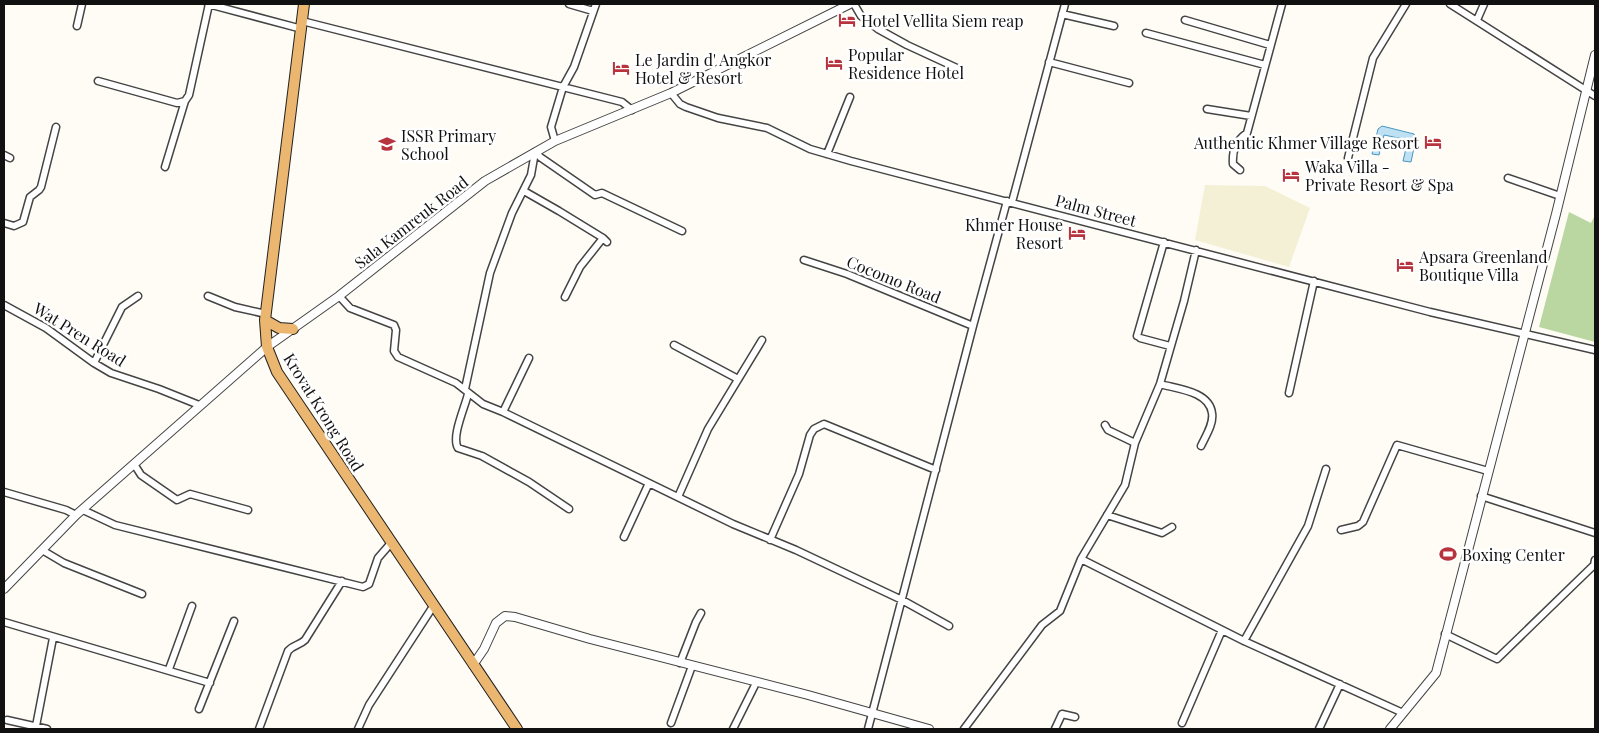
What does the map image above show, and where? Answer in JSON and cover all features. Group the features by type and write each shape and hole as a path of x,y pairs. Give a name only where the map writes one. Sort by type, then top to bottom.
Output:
{"highway":[{"name":"Krovat Krong Road","path":"304,4 265,317 267,347 277,372 517,729"},
{"path":"265,317 279,328 293,330"}],"street":[{"path":"77,26 82,4"},
{"path":"165,167 185,102 189,95 208,4 563,87 622,102 632,110"},
{"path":"570,4 593,11"},
{"path":"555,141 551,127 563,87 574,67 596,4"},
{"path":"852,4 861,16 907,46 959,69"},
{"name":"Sala Kamreuk Road","path":"4,589 47,554 76,515 267,347 339,296 485,181 555,141 672,95 852,4"},
{"path":"868,729 973,326 1010,202 1065,4"},
{"path":"1240,170 1233,164 1233,154 1238,141 1247,134 1282,4"},
{"path":"1348,158 1373,58 1406,4"},
{"path":"1450,4 1595,96"},
{"path":"1477,20 1484,4"},
{"path":"1062,14 1114,26"},
{"path":"1185,20 1270,45"},
{"path":"1146,33 1265,65"},
{"path":"1390,729 1436,673 1595,56"},
{"path":"1049,62 1129,83"},
{"path":"98,80 177,103 185,102"},
{"name":"Palm Street","path":"672,95 680,104 718,118 767,128 810,149 827,154 1430,312 1595,350"},
{"path":"827,154 850,97"},
{"path":"1207,109 1251,116"},
{"path":"4,224 17,225 24,220 30,197 41,187 56,127"},
{"path":"535,152 531,174 512,213 490,273 455,443 458,448 482,456 521,478 569,509"},
{"path":"535,152 595,195 602,193 682,231"},
{"path":"1508,178 1560,196"},
{"path":"524,191 567,215 605,240 580,267 565,297"},
{"path":"1164,242 1139,337 1170,346"},
{"path":"964,729 1042,625 1060,611 1081,559 1126,485 1134,443 1160,384 1184,301 1196,250"},
{"name":"Cocomo Road","path":"804,260 847,274 973,326"},
{"path":"1289,393 1314,282"},
{"path":"94,363 122,307 138,296"},
{"path":"208,296 265,317"},
{"path":"339,296 350,308 394,325 396,330 394,351 398,357 456,383 483,404 733,524 902,600 949,626"},
{"name":"Wat Pren Road","path":"4,305 46,328 94,363 116,376 160,389 199,406"},
{"path":"678,497 708,429 762,340"},
{"path":"674,344 738,379"},
{"path":"503,412 529,358"},
{"path":"1160,384 1190,392 1205,399 1212,413 1211,424 1201,446"},
{"path":"770,540 799,474 810,435 819,426 824,424 936,470"},
{"path":"1105,424 1108,430 1134,443"},
{"path":"1341,530 1358,526 1363,522 1397,445 1488,471"},
{"path":"134,464 142,475 178,500 190,494 248,510"},
{"path":"1244,641 1308,526 1326,469"},
{"path":"624,537 649,483"},
{"path":"4,492 66,510 76,515"},
{"path":"1481,496 1595,533"},
{"path":"83,510 115,525 366,587 369,584 378,558 391,543"},
{"path":"1107,515 1162,533 1172,527"},
{"path":"47,554 64,563 142,594"},
{"path":"1081,559 1244,641 1403,713"},
{"path":"1446,634 1497,659 1594,565 1595,560"},
{"path":"259,729 288,651 305,640 342,581"},
{"path":"358,729 368,705 434,605"},
{"path":"169,669 192,606"},
{"path":"680,662 701,613"},
{"path":"473,665 484,649 496,623 506,616 515,617 590,639 929,729"},
{"path":"199,709 234,621"},
{"path":"4,622 53,638 169,669 210,683"},
{"path":"1182,723 1222,630"},
{"path":"36,726 53,638"},
{"path":"671,723 692,666"},
{"path":"733,729 756,683"},
{"path":"1319,729 1340,684"},
{"path":"1055,729 1062,714 1075,717"},
{"path":"7,720 47,729"}],"shaded area":[{"path":"1205,185 1265,186 1310,208 1289,267 1195,240"}],"green space":[{"path":"1569,212 1591,223 1595,215 1595,342 1539,327"}],"water":[{"path":"1382,126 1414,134 1416,138 1411,162 1403,161 1408,140 1384,135 1379,155 1372,154 1378,129"}],"place":[{"name":"Hotel Vellita Siem reap","path":"847,20"},
{"name":"Popular Residence Hotel","path":"834,63"},
{"name":"Le Jardin d' Angkor Hotel & Resort","path":"621,68"},
{"name":"Authentic Khmer Village Resort","path":"1433,142"},
{"name":"ISSR Primary School","path":"387,144"},
{"name":"Waka Villa - Private Resort & Spa","path":"1291,175"},
{"name":"Khmer House Resort","path":"1077,233"},
{"name":"Apsara Greenland Boutique Villa","path":"1405,265"},
{"name":"Boxing Center","path":"1448,554"}]}
